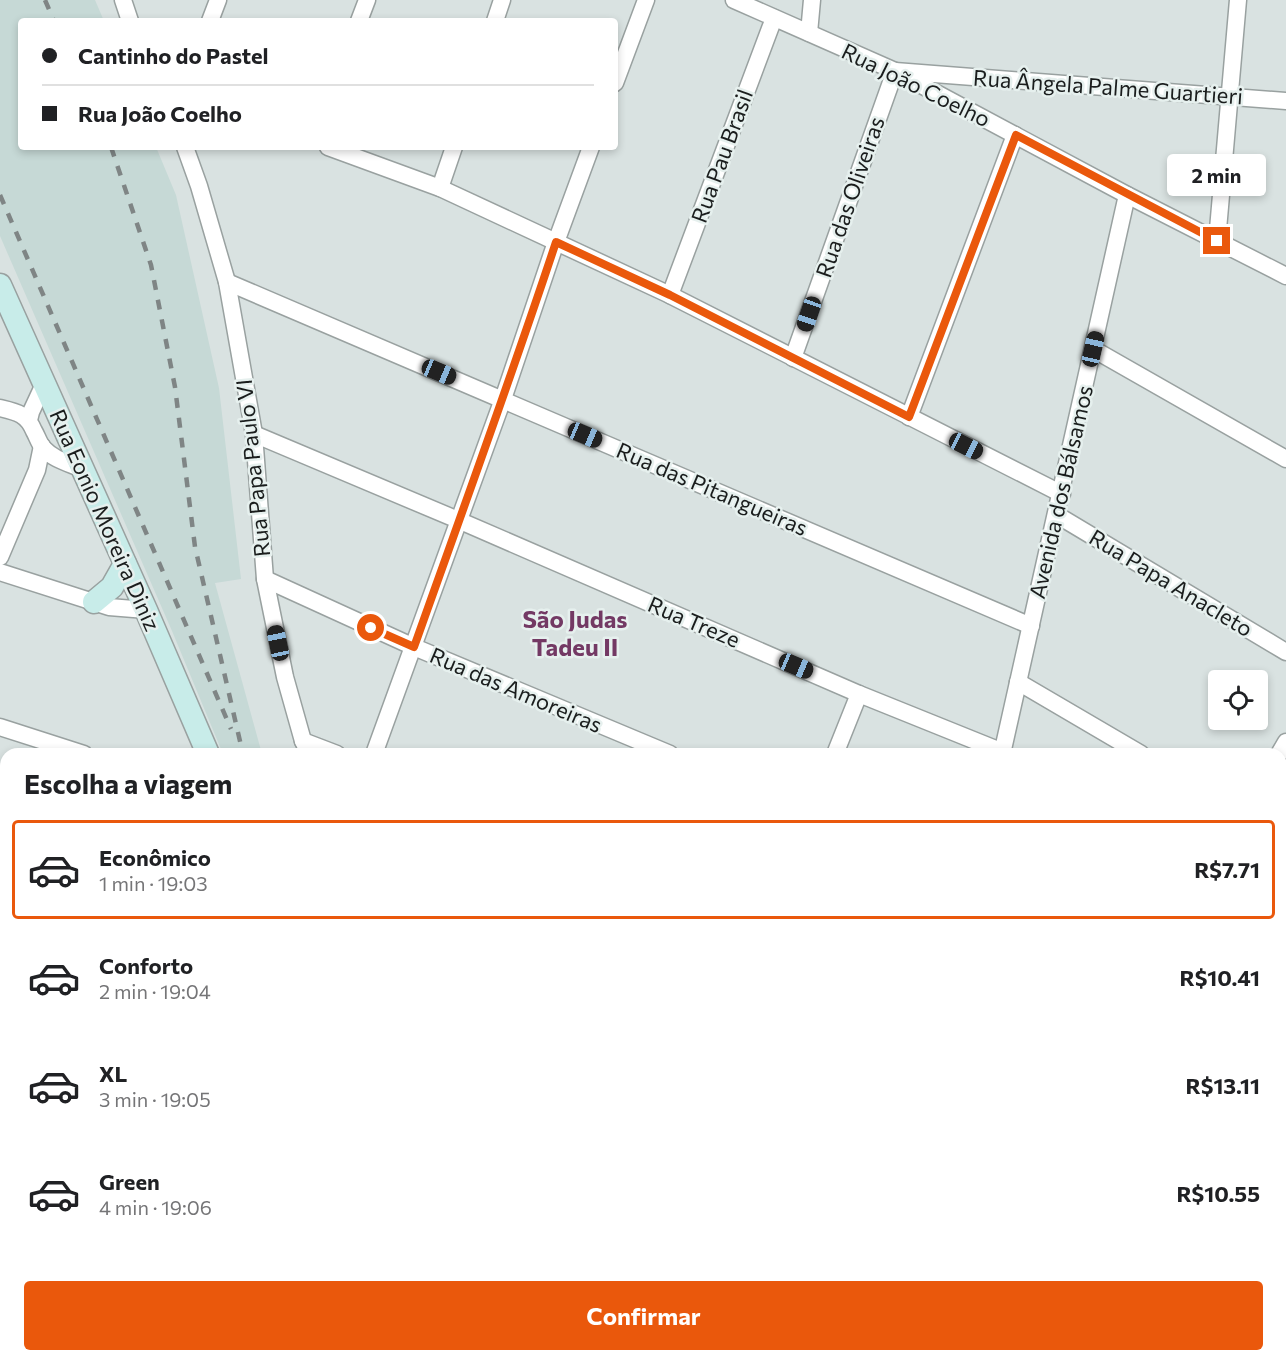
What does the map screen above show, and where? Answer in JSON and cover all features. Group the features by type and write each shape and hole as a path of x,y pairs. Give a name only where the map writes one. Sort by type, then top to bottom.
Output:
{"main road":[{"name":"Rua Eonio Moreira Diniz","path":"0,285 146,610 204,748"},
{"path":"94,602 112,587 125,564"}],"street":[{"path":"123,0 129,18"},
{"path":"211,18 218,0"},
{"path":"360,18 367,0"},
{"path":"496,18 502,0"},
{"path":"618,75 646,0"},
{"name":"Rua João Coelho","path":"734,0 895,71 1127,195 1286,276"},
{"path":"809,33 812,0"},
{"path":"1217,241 1238,0"},
{"name":"Rua Pau Brasil","path":"670,295 774,18"},
{"name":"Rua Ângela Palme Guartieri","path":"895,71 1286,100"},
{"name":"Rua das Oliveiras","path":"794,358 895,71"},
{"path":"909,417 1016,135"},
{"name":"Rua Papa Paulo VI","path":"186,150 227,282 254,434 265,579 285,677 306,748"},
{"path":"336,150 440,188 670,295 1062,494"},
{"path":"440,188 453,150"},
{"path":"376,748 503,399 590,150"},
{"name":"Avenida dos Bálsamos","path":"1004,748 1127,195"},
{"name":"Rua das Pitangueiras","path":"227,282 1031,626"},
{"path":"1093,349 1286,459"},
{"path":"44,384 32,413 47,451 81,468"},
{"path":"7,409 32,413"},
{"name":"Rua Treze","path":"254,434 859,694 991,748"},
{"path":"0,557 47,451"},
{"name":"Rua Papa Anacleto","path":"1057,514 1286,652"},
{"path":"0,572 109,607 146,610"},
{"name":"Rua das Amoreiras","path":"265,579 414,647 656,748"},
{"path":"1018,682 1131,748"},
{"path":"837,748 859,694"},
{"path":"0,728 65,748"}],"shaded area":[{"path":"0,0 95,0 103,18 18,18 18,150 157,150 176,195 219,388 241,579 215,583 260,748 221,748 0,236"}],"railway":[{"path":"45,0 53,18"},
{"path":"112,150 151,265 175,387 195,547 242,748"},
{"path":"0,195 231,729"}],"district":[{"name":"São Judas Tadeu II","path":"575,634"}],"route":[{"path":"371,628 414,647 503,399 556,242 670,295 909,417 1016,135 1217,241"}]}
